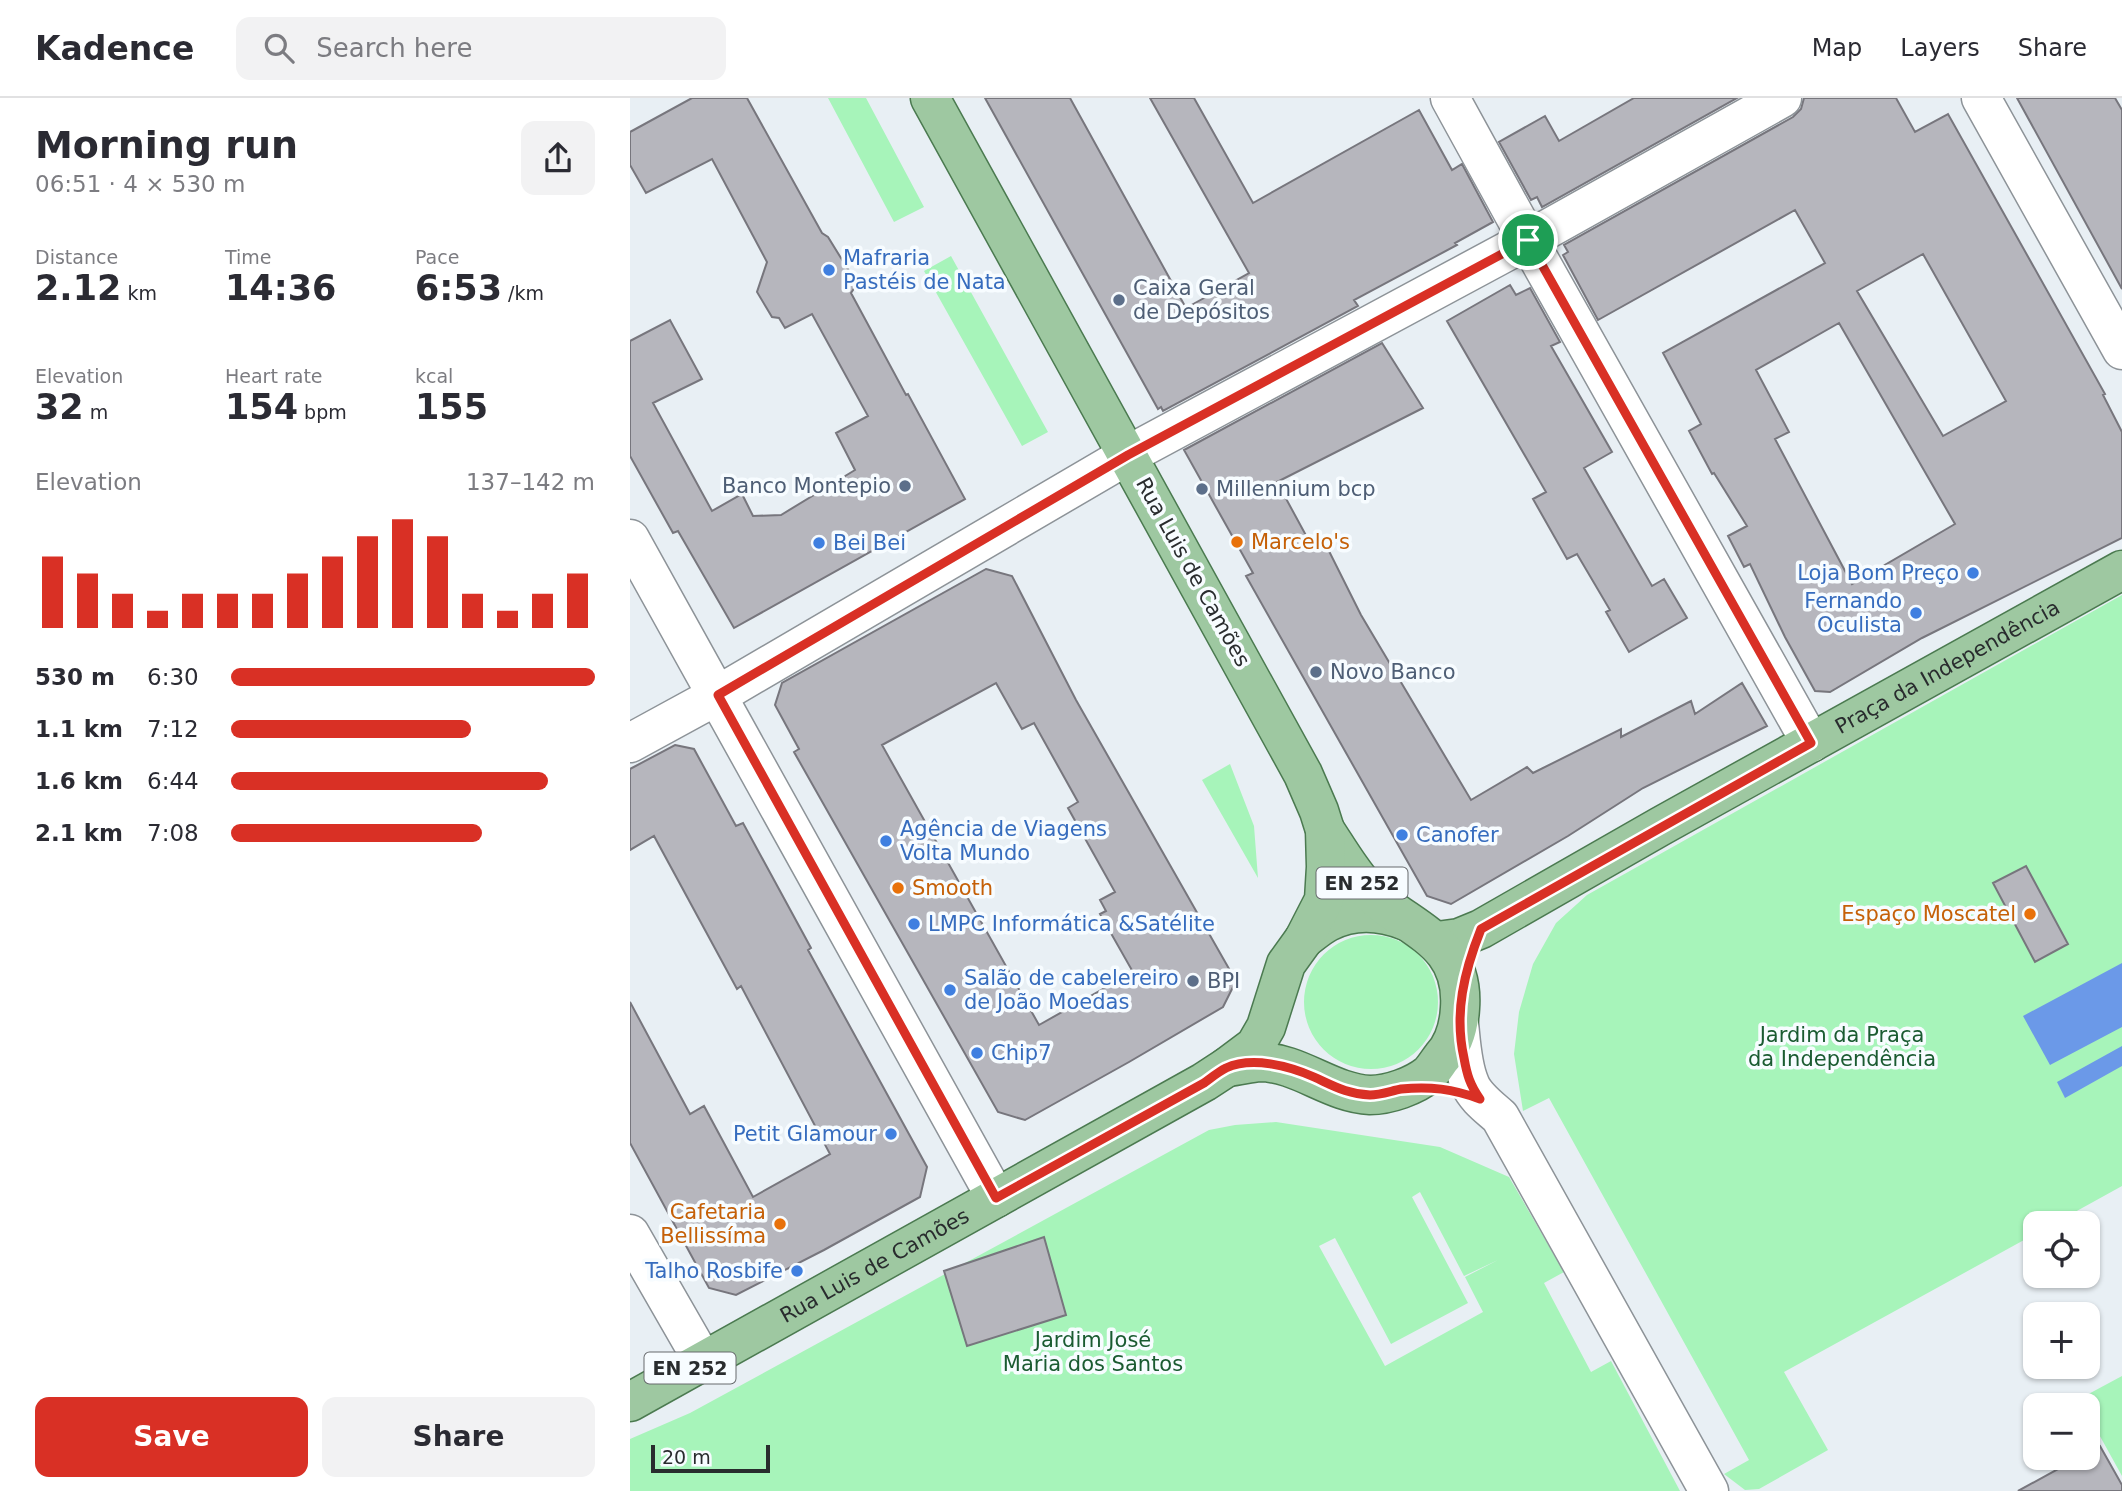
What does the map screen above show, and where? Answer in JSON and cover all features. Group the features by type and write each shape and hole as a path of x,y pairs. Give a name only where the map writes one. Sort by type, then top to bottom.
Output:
{"main road":[{"name":"Rua Luis de Camões","path":"930,98 1293,753 1325,830 1364,886 1382,903 1425,932 1453,966 1460,1008 1448,1050 1429,1073 1402,1089 1372,1095 1341,1091 1313,1076 1283,1066 1259,1062 1227,1067"},
{"name":"Praça da Independência","path":"1425,932 1459,938 1481,929 2122,570"},
{"name":"Rua Luis de Camões","path":"630,1402 1204,1083 1255,1046 1266,1027 1286,964 1304,939 1324,900 1325,830"},
{"name":"Rua Luis de Camões","path":"1304,939 1328,922 1357,913 1386,913 1425,932"},
{"path":"1460,1008 1466,971 1481,929"},
{"name":"Rua Luis de Camões","path":"1278,994 1279,1025 1292,1054 1313,1076"}],"street":[{"path":"1450,98 1811,743"},
{"path":"630,743 718,695 1128,455 1528,240 1782,98"},
{"path":"1981,98 2122,350"},
{"path":"630,539 996,1198"},
{"path":"1460,1008 1461,1044 1470,1085 1480,1099 1500,1117 1709,1491"},
{"path":"1402,1089 1454,1090 1480,1099"},
{"path":"630,1234 703,1361"}],"green space":[{"path":"828,98 866,98 924,207 894,222"},
{"path":"951,256 1048,432 1022,446 924,271"},
{"name":"Jardim da Praça da Independência","path":"2122,595 2122,1186 2077,1211 2023,1211 2023,1241 1784,1372 1828,1450 1759,1489 1745,1490 1724,1474 1749,1460 1549,1098 1523,1111 1514,1054 1519,1012 1533,964 1556,923 1587,895"},
{"path":"1230,764 1254,826 1258,878 1202,780"},
{"path":"1371,935 1397,940 1418,955 1433,976 1438,1002 1433,1028 1418,1049 1397,1064 1371,1069 1345,1064 1324,1049 1309,1028 1304,1002 1309,976 1324,955 1345,940"},
{"name":"Jardim José Maria dos Santos","path":"1276,1122 1440,1147 1509,1177 1564,1272 1544,1283 1591,1372 1611,1361 1680,1491 630,1491 630,1439 690,1413 1209,1130","holes":["1420,1192 1464,1276 1498,1260 1465,1277 1483,1312 1385,1366 1319,1246 1335,1238 1391,1344 1468,1303 1412,1197"]},
{"path":"2122,1376 2122,1476 2100,1436 2100,1393 2090,1393"}],"water":[{"path":"2122,963 2122,1027 2050,1065 2023,1016"},
{"path":"2122,1046 2122,1066 2065,1098 2057,1082"}],"building":[{"path":"692,98 747,98 822,233 828,237 857,284 851,293 965,499 734,628 678,531 673,533 630,456 630,341 670,320 702,379 653,403 712,511 742,494 753,516 781,515 855,470 836,433 868,416 812,314 785,328 779,318 772,317 757,292 767,262 712,159 646,193 630,165 630,132"},
{"path":"985,98 1070,98 1186,308 1249,273 1150,98 1194,98 1253,203 1419,110 1452,170 1462,164 1493,222 1455,243 1457,245 1354,300 1358,306 1163,411 1161,407 1158,409"},
{"path":"1634,98 1737,98 1542,207 1537,197 1531,200 1499,142 1545,116 1559,141"},
{"path":"1804,98 1896,98 1915,132 1948,114 2105,394 2103,395 2122,432 2122,538 1922,638 1830,692 1815,691 1785,637 1750,564 1744,567 1728,536 1747,526 1714,473 1712,474 1689,431 1701,424 1663,353 1825,263 1795,210 1598,320 1563,255 1568,252 1564,245 1793,117 1801,109","holes":["1923,254 2006,401 1943,436 1857,291","1839,323 1955,524 1852,584 1775,439 1789,432 1756,370"]},
{"path":"2017,98 2115,98 2122,110 2122,289"},
{"path":"1510,285 1516,295 1530,288 1560,342 1551,346 1612,452 1584,468 1652,586 1664,579 1687,618 1629,652 1606,612 1610,610 1577,554 1567,559 1533,499 1546,492 1447,321"},
{"path":"1382,343 1423,408 1277,482 1309,541 1321,535 1361,615 1471,800 1527,767 1533,773 1621,729 1621,737 1691,701 1695,714 1742,683 1767,726 1643,788 1568,836 1451,904 1427,896 1246,576 1253,573 1184,450"},
{"path":"986,569 1012,576 1076,700 1236,981 1223,1007 1025,1120 998,1112 794,752 799,749 775,705 782,683","holes":["996,683 1022,729 1034,723 1078,802 1068,808 1115,892 1100,900 1106,911 1100,914 1133,972 1039,1025 882,745"]},
{"path":"675,745 694,749 736,826 743,823 811,948 808,950 927,1167 920,1197 736,1295 709,1288 630,1143 630,1002 690,1114 704,1106 753,1197 830,1154 741,986 737,989 654,836 630,850 630,769"},
{"name":"Espaço Moscatel","path":"2026,866 2068,944 2035,962 1993,883"},
{"path":"1044,1237 1066,1315 967,1346 944,1271"},
{"path":"2100,1446 2122,1485 2122,1491 2018,1491 2056,1470 2100,1470"}],"place":[{"name":"Mafraria Pastéis de Nata","path":"829,270"},
{"name":"Caixa Geral de Depósitos","path":"1119,300"},
{"name":"Banco Montepio","path":"905,486"},
{"name":"Millennium bcp","path":"1202,489"},
{"name":"Marcelo's","path":"1237,542"},
{"name":"Bei Bei","path":"819,543"},
{"name":"Loja Bom Preço","path":"1973,573"},
{"name":"Fernando Oculista","path":"1916,613"},
{"name":"Novo Banco","path":"1316,672"},
{"name":"Canofer","path":"1402,835"},
{"name":"Agência de Viagens Volta Mundo","path":"886,841"},
{"name":"Smooth","path":"898,888"},
{"name":"Espaço Moscatel","path":"2030,914"},
{"name":"LMPC Informática &Satélite","path":"914,924"},
{"name":"BPI","path":"1193,981"},
{"name":"Salão de cabelereiro de João Moedas","path":"950,990"},
{"name":"Chip7","path":"977,1053"},
{"name":"Petit Glamour","path":"891,1134"},
{"name":"Cafetaria Bellissíma","path":"780,1224"},
{"name":"Talho Rosbife","path":"797,1271"}],"route":[{"path":"1528,240 1811,743 1481,929 1466,971 1459,1023 1470,1085 1480,1099 1454,1090 1430,1088 1402,1089 1372,1095 1341,1091 1313,1076 1283,1066 1259,1062 1227,1067 1204,1083 996,1198 718,695 1128,455 1528,240"}]}
